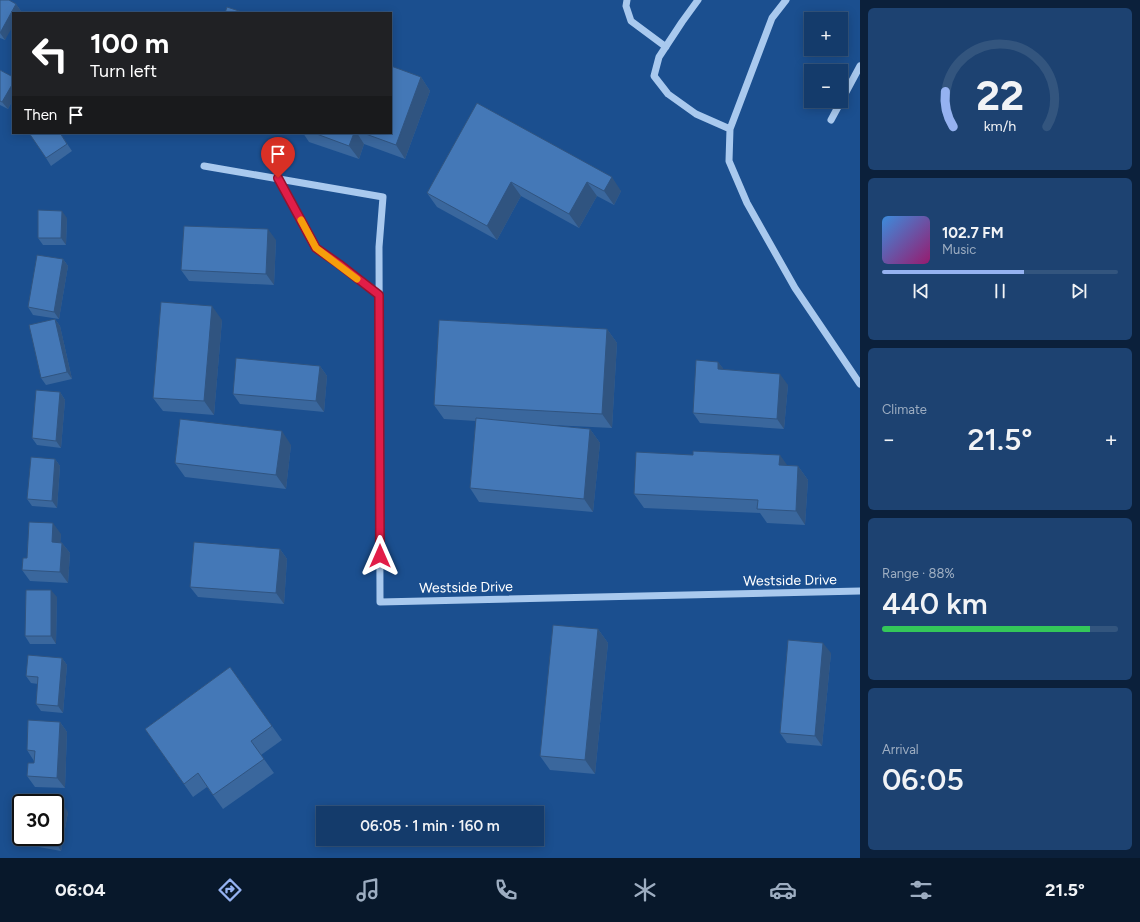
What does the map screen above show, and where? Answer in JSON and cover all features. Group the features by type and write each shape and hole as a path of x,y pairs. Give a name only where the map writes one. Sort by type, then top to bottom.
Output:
{"street":[{"path":"628,0 626,6 631,21 666,47"},
{"path":"698,0 659,57 654,76 668,94 696,114 730,129"},
{"path":"786,0 772,18 730,129 729,161 747,203 795,288 860,384"},
{"path":"831,120 860,66"},
{"path":"204,166 383,197 379,247 379,295"},
{"path":"278,178 316,248 379,295"},
{"name":"Westside Drive","path":"379,295 380,602 860,591"}],"building":[{"path":"0,0 9,0 16,4 0,33"},
{"path":"227,7 242,12 225,12"},
{"path":"392,66 421,77 396,145 366,134 392,134"},
{"path":"0,70 12,76 12,85 2,102 0,101"},
{"path":"477,103 612,177 604,191 587,182 569,214 511,182 487,226 427,193"},
{"path":"30,134 61,134 67,144 46,158"},
{"path":"317,134 354,134 349,146"},
{"path":"38,210 62,211 61,238 38,238"},
{"path":"184,226 268,229 266,274 181,270"},
{"path":"37,255 63,259 54,312 28,307"},
{"path":"161,302 212,306 204,401 153,398"},
{"path":"55,319 67,372 41,378 29,325"},
{"path":"439,320 607,329 602,414 434,405"},
{"path":"236,358 320,366 316,401 233,394"},
{"path":"696,360 718,362 718,369 780,374 777,419 693,413"},
{"path":"36,390 60,392 56,441 32,438"},
{"path":"476,418 590,429 584,499 470,488"},
{"path":"180,419 282,431 276,475 175,463"},
{"path":"693,451 780,455 779,465 798,466 796,511 757,509 758,500 634,494 636,452 693,455"},
{"path":"31,457 55,459 52,501 27,499"},
{"path":"29,522 53,523 52,542 62,543 60,572 22,570 23,558 27,558"},
{"path":"194,542 280,549 276,593 190,587"},
{"path":"26,590 51,590 51,636 25,636"},
{"path":"553,625 598,629 585,760 540,756"},
{"path":"788,640 823,643 815,736 780,733"},
{"path":"28,655 62,658 58,706 36,704 38,677 26,676"},
{"path":"230,667 272,726 251,741 264,759 213,795 198,773 184,784 145,729"},
{"path":"28,720 60,722 57,778 27,776 28,763 34,763 35,751 27,750"}],"slow traffic":[{"path":"301,220 316,248 357,279"}],"route":[{"path":"278,178 316,248 379,295 380,556"}]}
